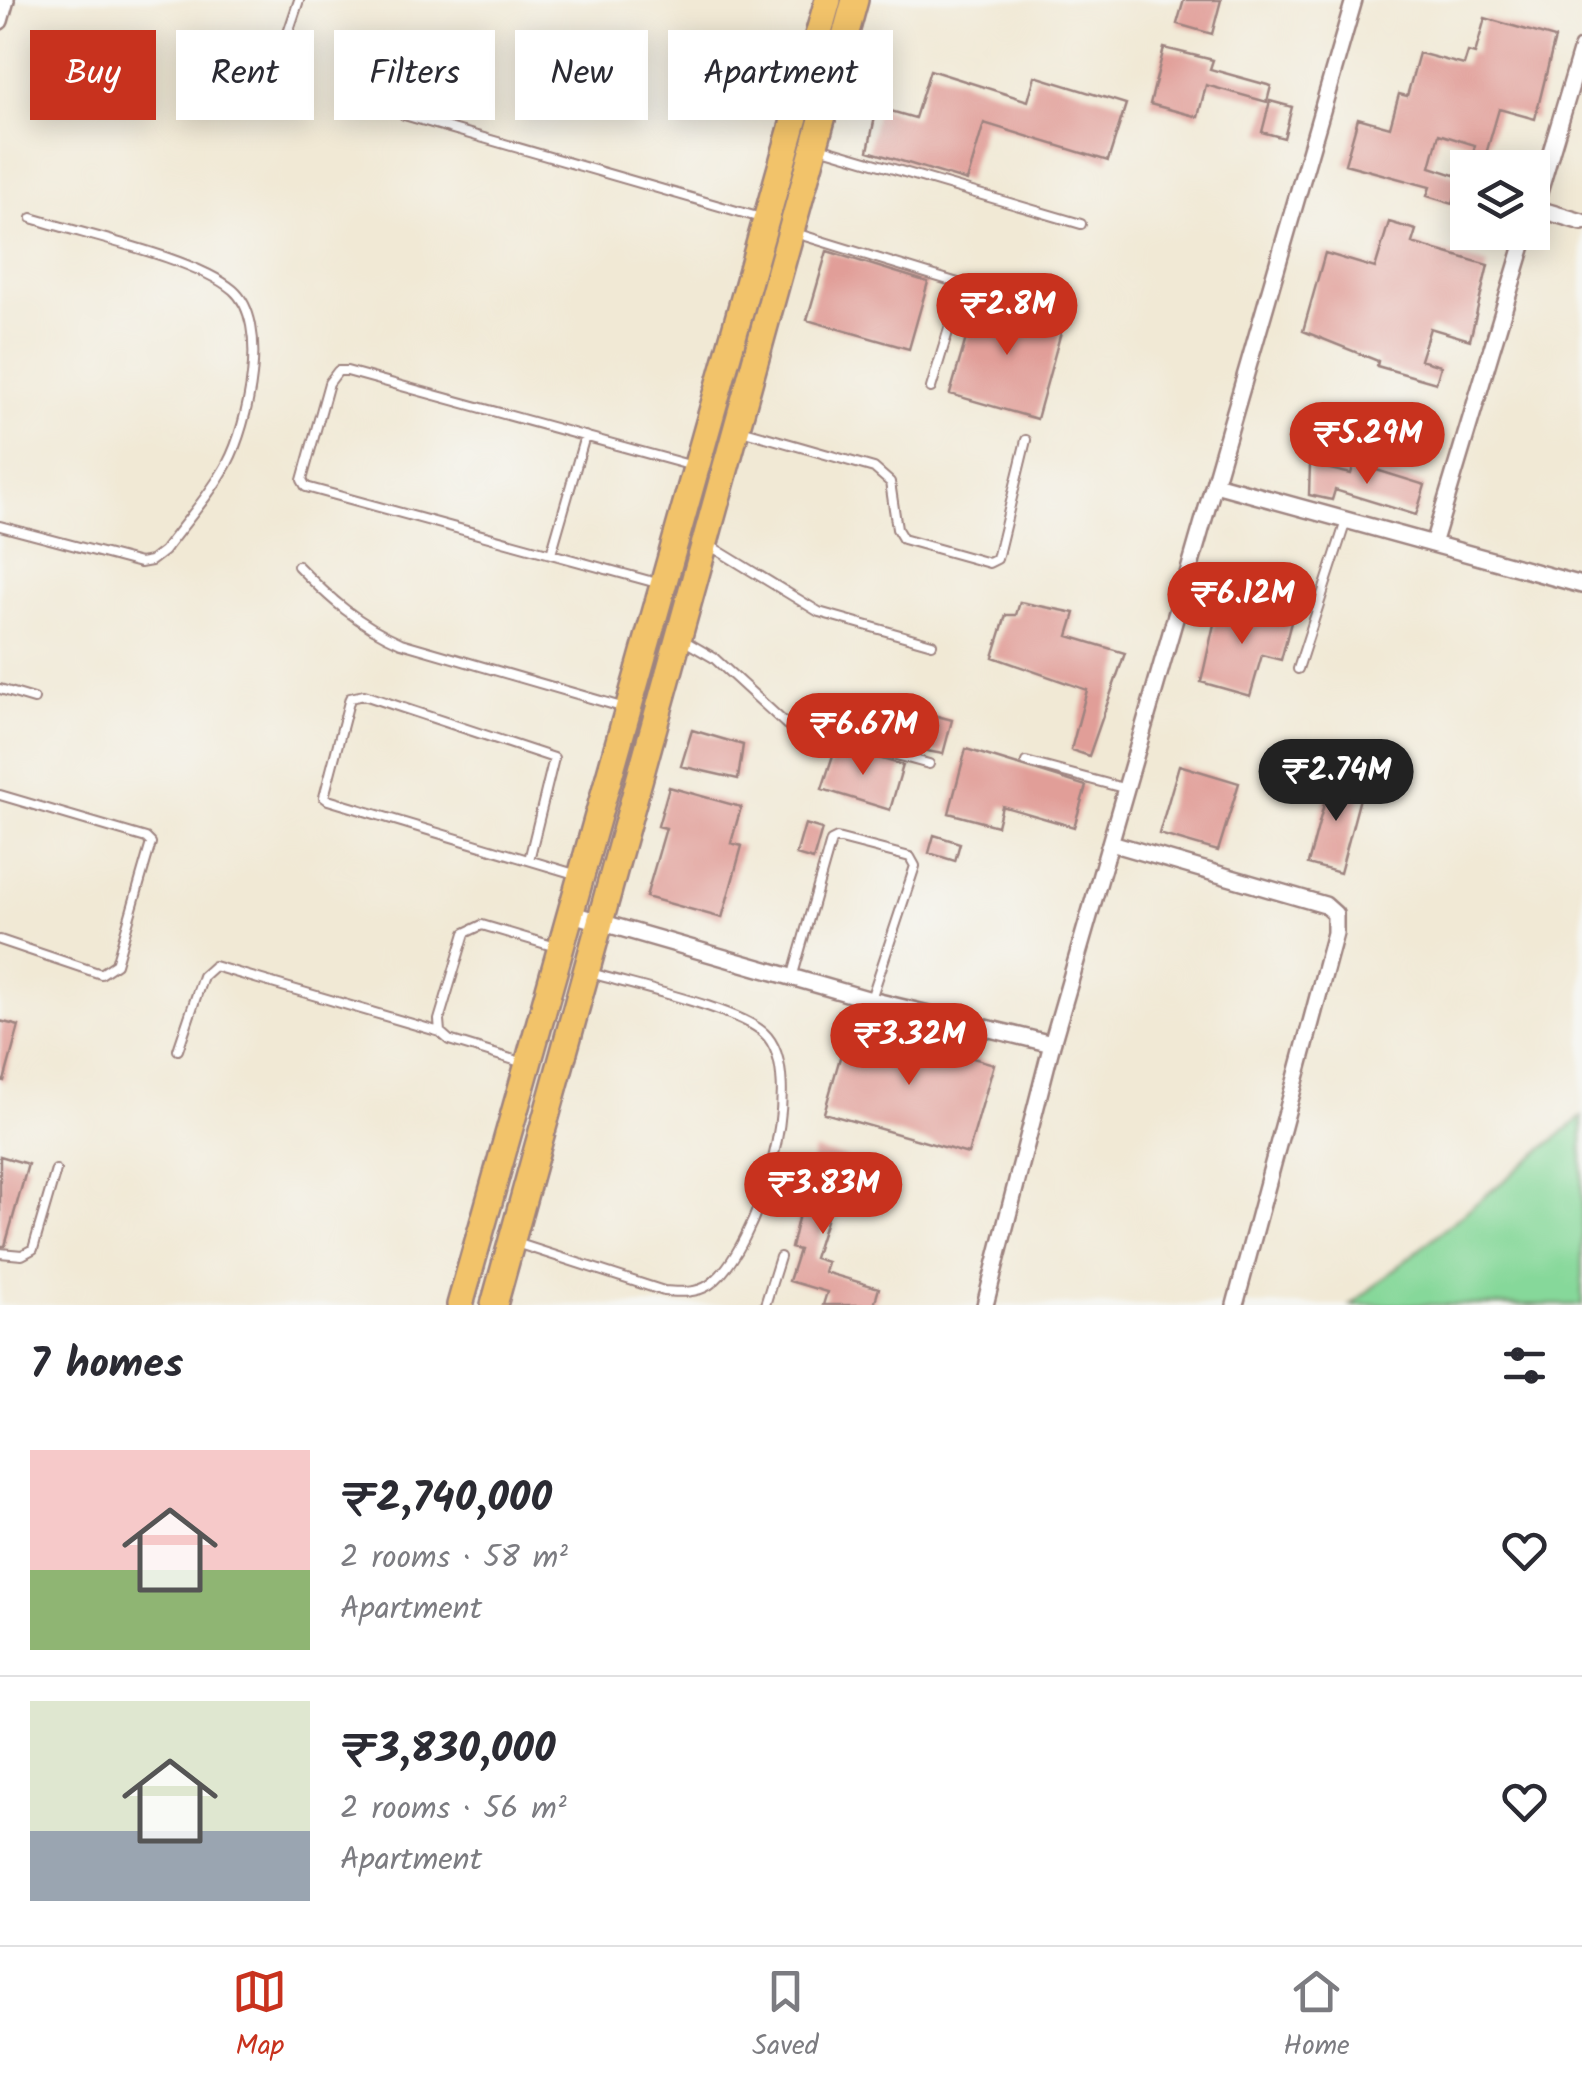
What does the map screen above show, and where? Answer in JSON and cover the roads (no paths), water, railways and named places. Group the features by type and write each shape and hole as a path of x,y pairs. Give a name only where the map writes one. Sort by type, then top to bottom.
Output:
{"highway":[{"path":"460,1305 828,0"},
{"path":"494,1305 855,0"}],"street":[{"path":"0,22 6,0"},
{"path":"985,1305 1052,1044 1354,0"},
{"path":"1550,157 1582,48"},
{"path":"1550,215 1582,222"},
{"path":"1433,544 1523,250"},
{"path":"1214,484 1582,585"},
{"path":"1111,844 1325,905 1335,914 1335,933 1235,1305"},
{"path":"572,914 871,1000 1052,1044"}],"lane":[{"path":"289,30 298,0"},
{"path":"418,120 766,219"},
{"path":"815,146 1081,224"},
{"path":"0,526 140,563 152,561 174,537 234,450 256,349 249,312 236,292 208,273 32,218"},
{"path":"791,232 951,277 958,283 960,292 931,388"},
{"path":"664,584 306,487 302,480 329,383 338,371 347,371 697,467"},
{"path":"736,428 874,468 890,482 903,540 988,564 998,559 1026,440"},
{"path":"551,554 585,436"},
{"path":"1298,669 1346,521"},
{"path":"705,543 746,564 802,604 932,644"},
{"path":"298,566 333,602 384,636 630,710"},
{"path":"679,637 714,658 787,725 930,764"},
{"path":"0,689 34,699"},
{"path":"529,860 554,758 364,695 350,698 324,797 529,860 582,876"},
{"path":"1026,762 1127,789"},
{"path":"0,795 146,838 151,844 116,964 110,971 101,974 0,940"},
{"path":"792,978 830,841 837,838 910,857 915,866 871,1000"},
{"path":"440,1032 439,1020 464,932 472,926 482,925 562,948"},
{"path":"178,1050 203,976 214,966 440,1032 467,1048 528,1064"},
{"path":"511,1242 664,1291 687,1293 709,1285 733,1254 764,1196 773,1167 782,1070 775,1046 761,1030 688,1002 586,972"},
{"path":"0,1253 22,1255 33,1249 56,1170"},
{"path":"765,1305 780,1257"}]}
